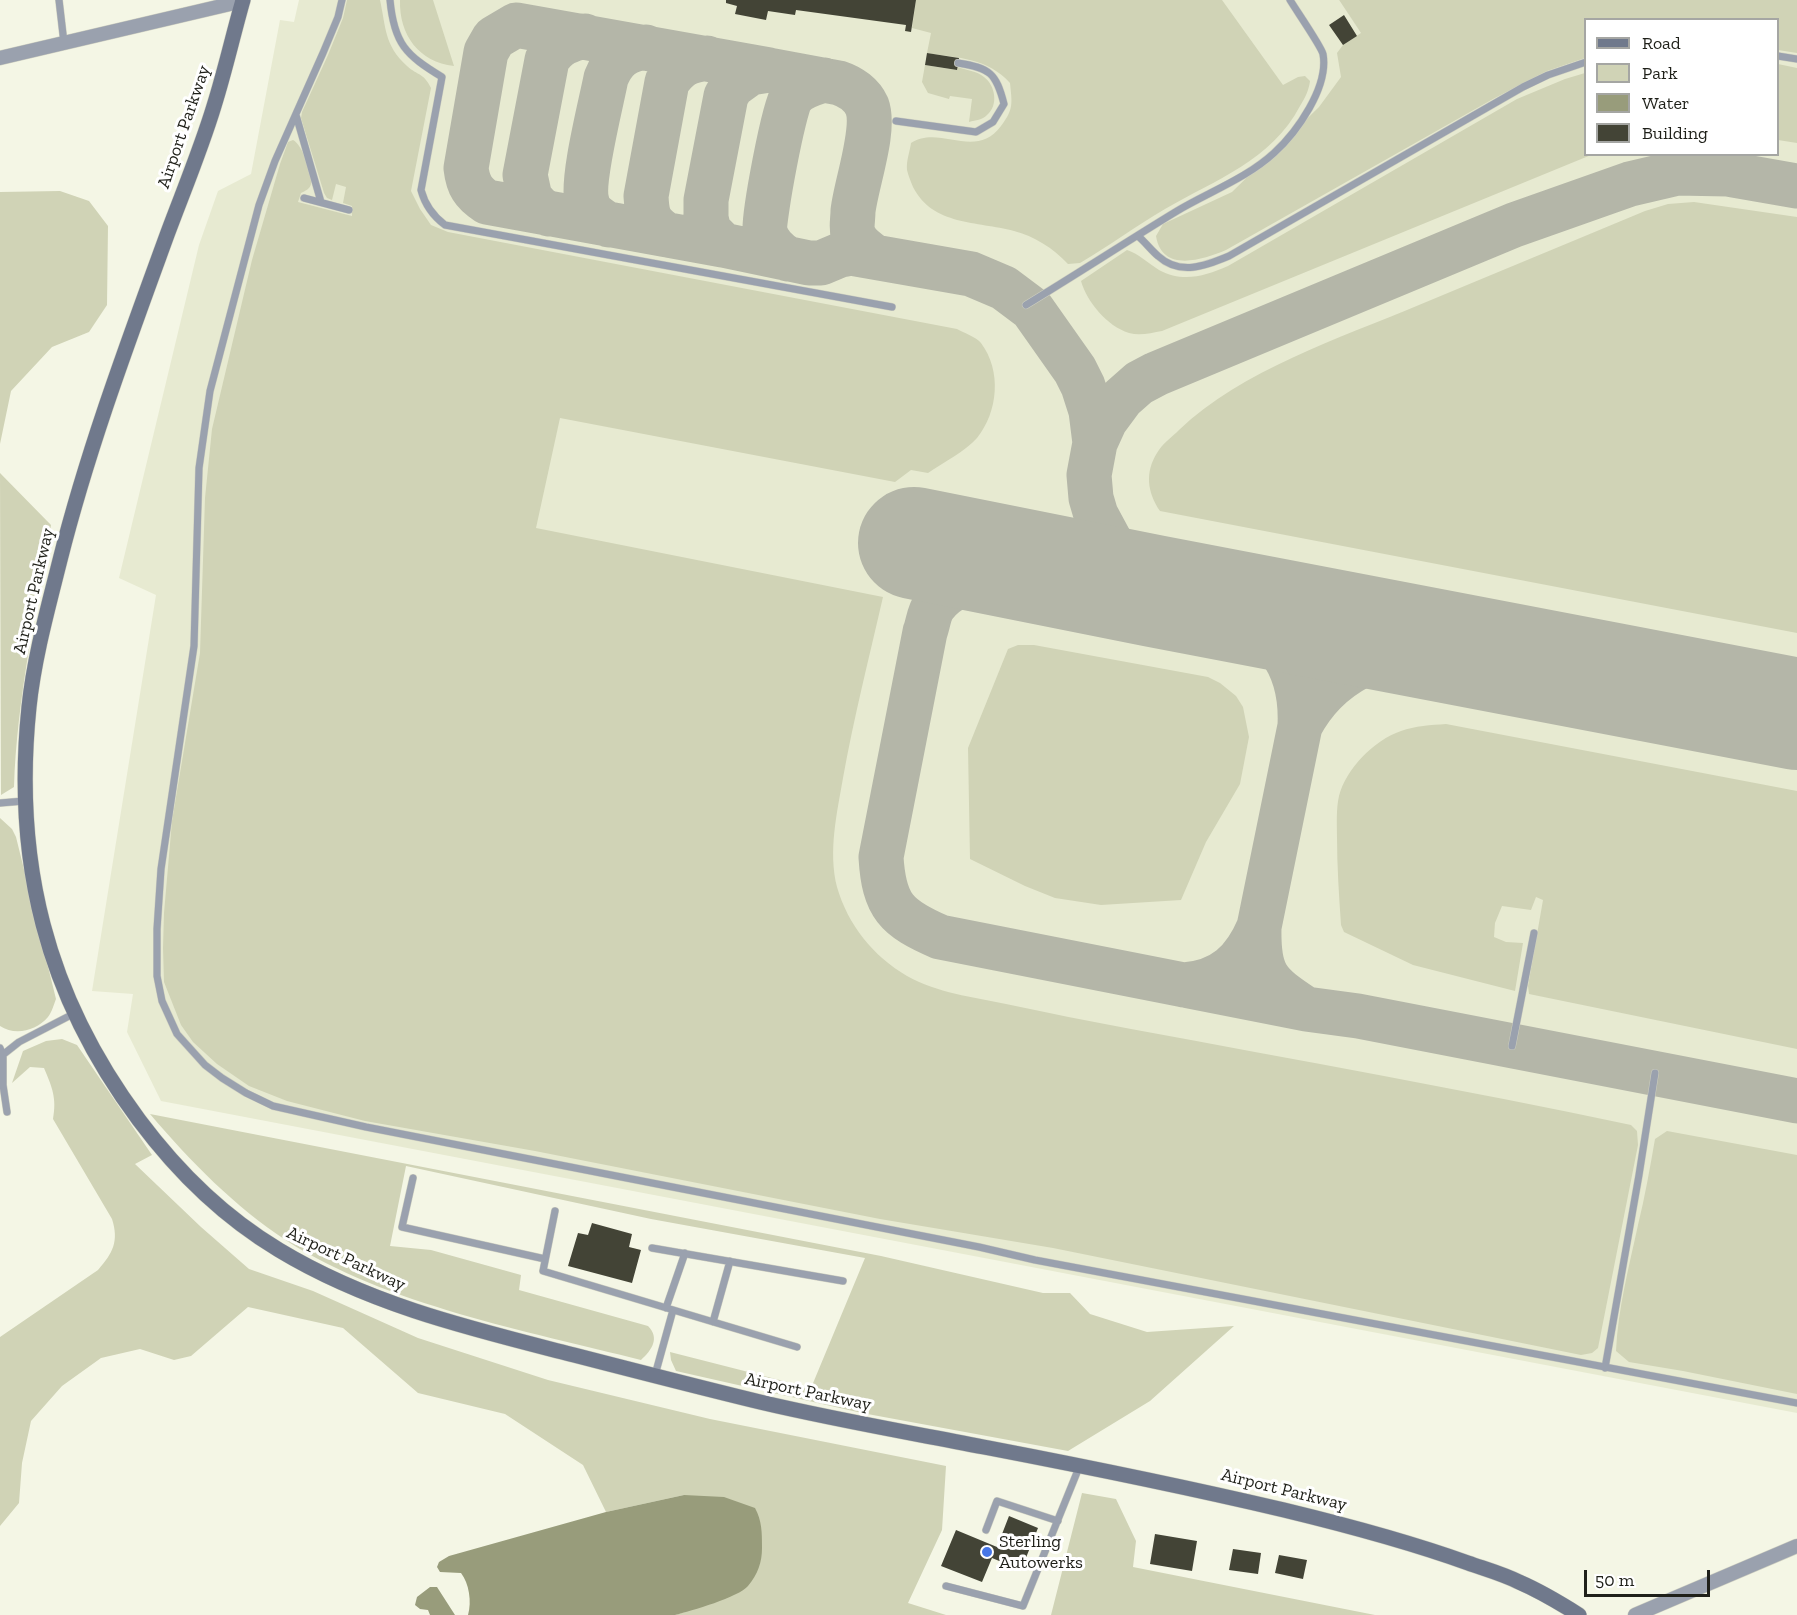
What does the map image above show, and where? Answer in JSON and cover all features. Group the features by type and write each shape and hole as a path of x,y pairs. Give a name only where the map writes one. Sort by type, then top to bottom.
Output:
{"main road":[{"name":"Airport Parkway","path":"243,0 213,110 109,393 74,504 50,602 29,704 24,801 34,888 51,952 75,1013 96,1056 117,1090 152,1137 205,1194 233,1219 278,1250 357,1290 415,1312 655,1375 840,1420 1180,1485 1344,1524 1427,1548 1512,1578 1579,1615"}],"street":[{"path":"0,58 243,0"},
{"path":"1635,1615 1797,1546"}],"lane":[{"path":"58,0 64,43"},
{"path":"342,0 334,26 275,161 256,217 210,391 199,468 194,645 161,869 157,965 162,1001 168,1016 177,1034 205,1065 246,1093 273,1106 366,1127 979,1247 1035,1260 1797,1403"},
{"path":"390,0 392,18 400,42 416,61 442,77 422,190 429,208 445,225 891,307"},
{"path":"1026,305 1137,236 1254,168 1272,155 1290,137 1304,117 1321,81 1323,53 1290,0"},
{"path":"1779,56 1797,59"},
{"path":"896,121 976,132 993,122 1004,104 999,84 989,72 976,66 958,63"},
{"path":"1137,236 1159,258 1179,268 1202,267 1229,256 1523,87 1548,75 1584,63"},
{"path":"296,115 321,202"},
{"path":"304,198 349,210"},
{"path":"0,803 24,801"},
{"path":"1512,1046 1534,933"},
{"path":"2,1057 19,1042 75,1013"},
{"path":"0,1048 7,1112"},
{"path":"1605,1368 1640,1175 1655,1073"},
{"path":"413,1179 402,1227 545,1259"},
{"path":"555,1211 543,1271 797,1347"},
{"path":"652,1248 843,1281"},
{"path":"655,1375 685,1253"},
{"path":"713,1322 730,1261"},
{"path":"946,1586 1023,1606 1080,1465"},
{"path":"986,1530 997,1501 1058,1521"}],"shaded area":[{"path":"299,0 1339,0 1379,59 1466,32 1584,19 1584,156 1779,156 1779,18 1596,18 1763,0 1797,8 1797,1413 161,1101 127,1032 133,994 92,991 156,595 119,578 199,245 218,191 251,174 280,20 294,22"}],"green space":[{"path":"347,0 380,0 387,35 394,51 407,66 425,79 431,88 411,191 431,225 448,232 957,329 979,341 988,354 995,391 989,416 977,438 928,473 911,470 895,482 560,418 536,528 883,597 847,755 833,846 834,873 842,901 855,927 873,949 907,976 930,987 955,994 1631,1125 1637,1131 1638,1145 1598,1348 1592,1353 1581,1355 1053,1248 880,1219 535,1151 365,1121 287,1101 249,1086 217,1064 193,1042 181,1025 164,982 164,913 172,821 200,653 205,498 212,429 252,260 288,142 293,140 300,147 311,179 310,186 301,193 298,202 352,216 352,206 343,203 346,187 336,184 332,200 324,193 301,118 343,18"},
{"path":"400,0 433,0 454,66 431,59 414,45 403,25"},
{"path":"916,0 1222,0 1283,85 1305,76 1310,81 1308,91 1288,125 1258,155 1080,263 1068,264 1050,248 1029,236 944,215 932,209 922,200 913,187 907,167 911,143 922,138 934,137 969,142 980,141 991,136 1001,126 1010,110 1011,101 1010,83 992,68 972,60 927,53 931,33 912,28"},
{"path":"1339,0 1797,0 1797,53 1779,50 1779,18 1584,18 1584,58 1547,71 1493,99 1226,250 1195,260 1184,261 1166,255 1160,248 1156,236 1163,224 1232,192 1319,107 1341,77 1337,53 1343,45 1361,33"},
{"path":"1779,64 1797,68 1797,143 1779,140"},
{"path":"925,65 956,70 957,67 981,75 993,90 994,101 991,111 983,118 969,122 972,99 950,96 949,99 928,93 922,82"},
{"path":"1584,73 1584,156 1589,156 1162,331 1137,334 1121,330 1099,312 1084,289 1081,281 1127,250 1159,270 1177,276 1194,277 1228,266 1517,99"},
{"path":"60,191 89,201 108,226 107,305 89,332 52,347 11,391 0,444 0,192"},
{"path":"1694,202 1797,217 1797,633 1160,511 1152,497 1149,475 1153,460 1162,447 1204,409 1262,373 1325,343 1645,211 1668,204"},
{"path":"0,473 51,525 23,688 14,787 1,795"},
{"path":"1018,645 1034,645 1208,677 1236,696 1243,707 1249,737 1240,784 1206,842 1181,900 1101,905 1055,898 970,859 968,748 1008,649"},
{"path":"1446,724 1797,791 1797,1049 1529,994 1528,986 1543,900 1536,897 1531,910 1502,906 1495,923 1494,937 1506,942 1523,943 1515,991 1413,965 1344,932 1341,925 1337,848 1337,806 1343,786 1362,757 1381,741 1406,729"},
{"path":"0,818 12,829 16,837 56,999 43,1022 31,1029 19,1031 0,1026"},
{"path":"62,1039 77,1045 152,1155 135,1164 249,1269 313,1291 418,1338 548,1380 710,1419 946,1466 942,1530 908,1603 946,1615 675,1615 685,1612 684,1495 606,1512 583,1465 505,1414 418,1393 343,1328 248,1307 191,1356 174,1360 140,1349 101,1358 62,1386 31,1421 22,1463 19,1503 0,1526 0,1337 98,1270 108,1258 115,1240 112,1219 53,1119 53,1093 44,1068 30,1067 12,1083 23,1051 46,1041"},
{"path":"150,1114 881,1256 1043,1293 1070,1293 1090,1314 1147,1332 1234,1326 1150,1401 1068,1451 862,1413 676,1371 670,1352 811,1388 865,1258 651,1219 406,1166 390,1246 431,1250 521,1275 519,1290 648,1326 654,1335 653,1344 641,1360 459,1314 368,1283 326,1263 287,1241 231,1198 197,1166"},
{"path":"1667,1131 1797,1155 1797,1394 1629,1362 1616,1351 1621,1303 1655,1139"},
{"path":"1082,1493 1116,1499 1136,1541 1133,1567 1375,1615 1051,1615"}],"water":[{"path":"684,1495 724,1497 755,1508 762,1532 762,1553 757,1572 743,1590 725,1599 675,1615 468,1615 470,1599 464,1577 461,1573 440,1572 437,1567 439,1562 449,1556 606,1512"},
{"path":"430,1587 437,1587 455,1615 430,1615 428,1610 420,1609 415,1605 417,1597"}],"building":[{"path":"726,0 916,0 911,32 905,31 906,25 796,10 795,15 768,11 766,20 735,14 737,6 726,3"},
{"path":"1344,15 1357,36 1343,45 1329,25"},
{"path":"927,53 959,58 957,70 925,65"},
{"path":"592,1223 632,1234 629,1247 641,1250 632,1283 568,1266 578,1233 588,1235"},
{"name":"Sterling Autowerks","path":"1009,1516 1038,1528 1021,1570 992,1558 982,1582 941,1566 956,1530 997,1547"},
{"path":"1155,1534 1197,1541 1192,1571 1150,1564"},
{"path":"1233,1549 1261,1553 1258,1574 1229,1570"},
{"path":"1279,1555 1307,1560 1303,1579 1275,1573"}],"taxiway":[{"path":"723,245 487,202 482,199 472,188 466,168 486,52 494,38 516,25 769,70"},
{"path":"549,214 539,208 530,198 525,175 547,60 563,44 585,36"},
{"path":"609,225 592,213 587,202 587,177 596,123 606,78 613,65 626,53 646,47"},
{"path":"667,235 650,219 646,196 667,82 684,65 707,58"},
{"path":"875,257 859,245 852,229 853,211 869,129 867,106 862,98 852,89 839,83 769,70 750,73 732,86 726,96 706,200 709,231 723,245 809,263 821,263 851,253 971,274 1004,288 1032,309 1075,370 1091,411 1095,443"},
{"path":"788,259 780,254 768,240 765,231 775,163 791,98 802,89 824,80"},
{"path":"1154,591 1117,554 1096,515 1091,498 1089,475 1095,443 1105,421 1122,398 1139,383 1514,225 1630,184 1677,173 1728,174 1797,186"},
{"path":"1016,562 972,579 950,591 934,606 925,632 881,857 885,888 889,899 895,908 913,923 940,937 1306,1009 1358,1016 1797,1101"},
{"path":"1215,603 1252,623 1280,649 1296,683 1300,703 1300,726 1312,706 1327,690 1344,676 1362,666 1382,657 1403,652 1447,647"},
{"path":"1259,927 1300,726"},
{"path":"1184,985 1210,980 1221,975 1239,960 1259,927 1260,956 1267,976 1282,992 1306,1009"}],"runway":[{"path":"914,543 1797,714"}],"place":[{"name":"Sterling Autowerks","path":"987,1552"}]}
